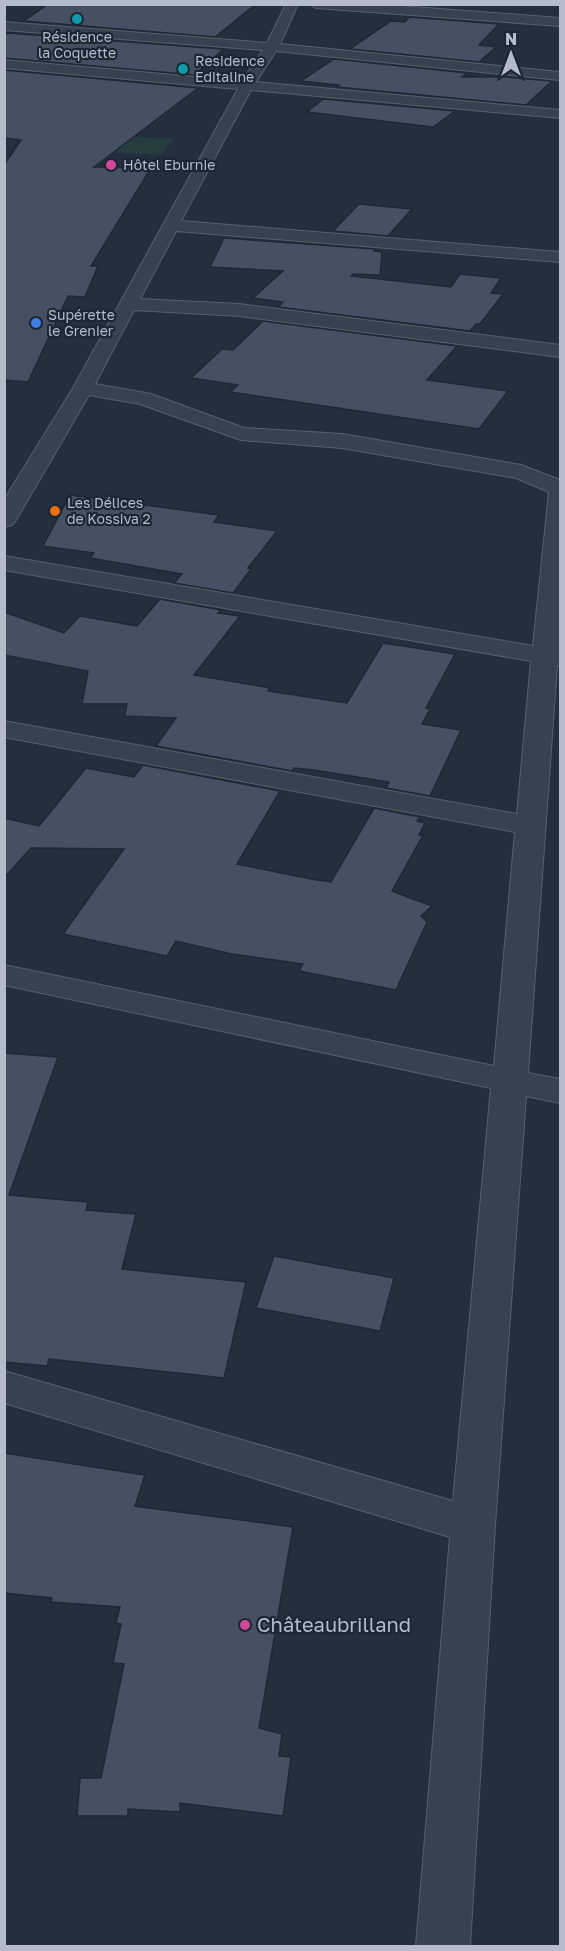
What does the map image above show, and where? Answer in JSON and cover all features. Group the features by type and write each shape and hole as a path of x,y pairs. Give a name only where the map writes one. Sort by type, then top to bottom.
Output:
{"street":[{"path":"4,520 83,388 170,225 272,46 292,4"},
{"path":"316,4 561,22"},
{"path":"4,26 272,46 561,76"},
{"path":"4,64 561,114"},
{"path":"170,225 561,257"},
{"path":"128,304 239,310 561,351"},
{"path":"83,388 144,399 242,434 342,441 521,472 561,488"},
{"path":"443,1947 473,1525 532,826 553,657 561,493"},
{"path":"4,563 553,657"},
{"path":"4,729 532,826"},
{"path":"4,975 561,1091"},
{"path":"4,1387 473,1525"}],"green space":[{"path":"80,134 173,139 161,155 65,150"}],"building":[{"path":"48,4 256,4 215,37 24,21"},
{"path":"409,17 499,24 479,45 496,47 479,62 350,49 391,21 405,22"},
{"path":"8,33 223,49 195,75 4,58 4,35"},
{"path":"334,59 467,73 462,77 506,77 552,81 526,105 337,87 339,85 301,81"},
{"path":"4,70 198,88 94,167 151,168 91,266 98,266 85,297 68,296 28,382 4,380 4,165 21,140 4,138"},
{"path":"323,99 455,111 433,127 307,112"},
{"path":"359,204 412,209 388,236 333,231"},
{"path":"224,238 375,249 374,251 382,252 380,275 353,274 351,276 451,287 460,274 501,278 491,293 503,294 480,324 476,324 470,331 278,307 283,302 253,298 283,271 210,267"},
{"path":"263,321 457,346 427,380 508,391 479,429 230,392 238,385 191,378 222,349 233,350"},
{"path":"70,495 219,515 214,522 277,531 248,568 251,569 233,593 174,583 182,574 90,558 94,553 43,546"},
{"path":"160,599 221,610 218,613 240,616 194,675 270,688 268,691 347,703 383,643 455,654 426,708 430,709 422,724 461,730 430,796 386,788 389,782 314,770 294,768 292,771 156,746 176,718 125,716 127,704 82,704 88,671 4,655 4,612 64,633 80,616 137,626"},
{"path":"143,765 280,791 237,864 311,879 331,882 374,808 420,817 417,821 425,823 419,835 423,835 392,891 432,906 421,916 427,922 396,990 299,971 303,964 232,954 176,941 167,956 63,934 124,849 31,848 4,878 4,818 39,826 86,768 134,777"},
{"path":"4,1053 58,1057 9,1195 88,1202 86,1210 136,1214 122,1269 246,1282 224,1378 49,1359 47,1366 4,1362"},
{"path":"274,1256 394,1278 380,1331 256,1308"},
{"path":"4,1453 145,1475 135,1506 293,1527 259,1728 282,1734 279,1756 291,1757 283,1816 180,1803 180,1812 128,1809 128,1816 77,1816 80,1778 101,1778 124,1664 113,1663 121,1624 116,1623 120,1607 51,1602 52,1598 4,1593"}],"place":[{"name":"Résidence la Coquette","path":"77,19"},
{"name":"Residence Editaline","path":"183,69"},
{"name":"Hôtel Eburnie","path":"111,165"},
{"name":"Supérette le Grenier","path":"36,323"},
{"name":"Les Délices de Kossiva 2","path":"55,511"},
{"name":"Châteaubrilland","path":"245,1625"}]}
